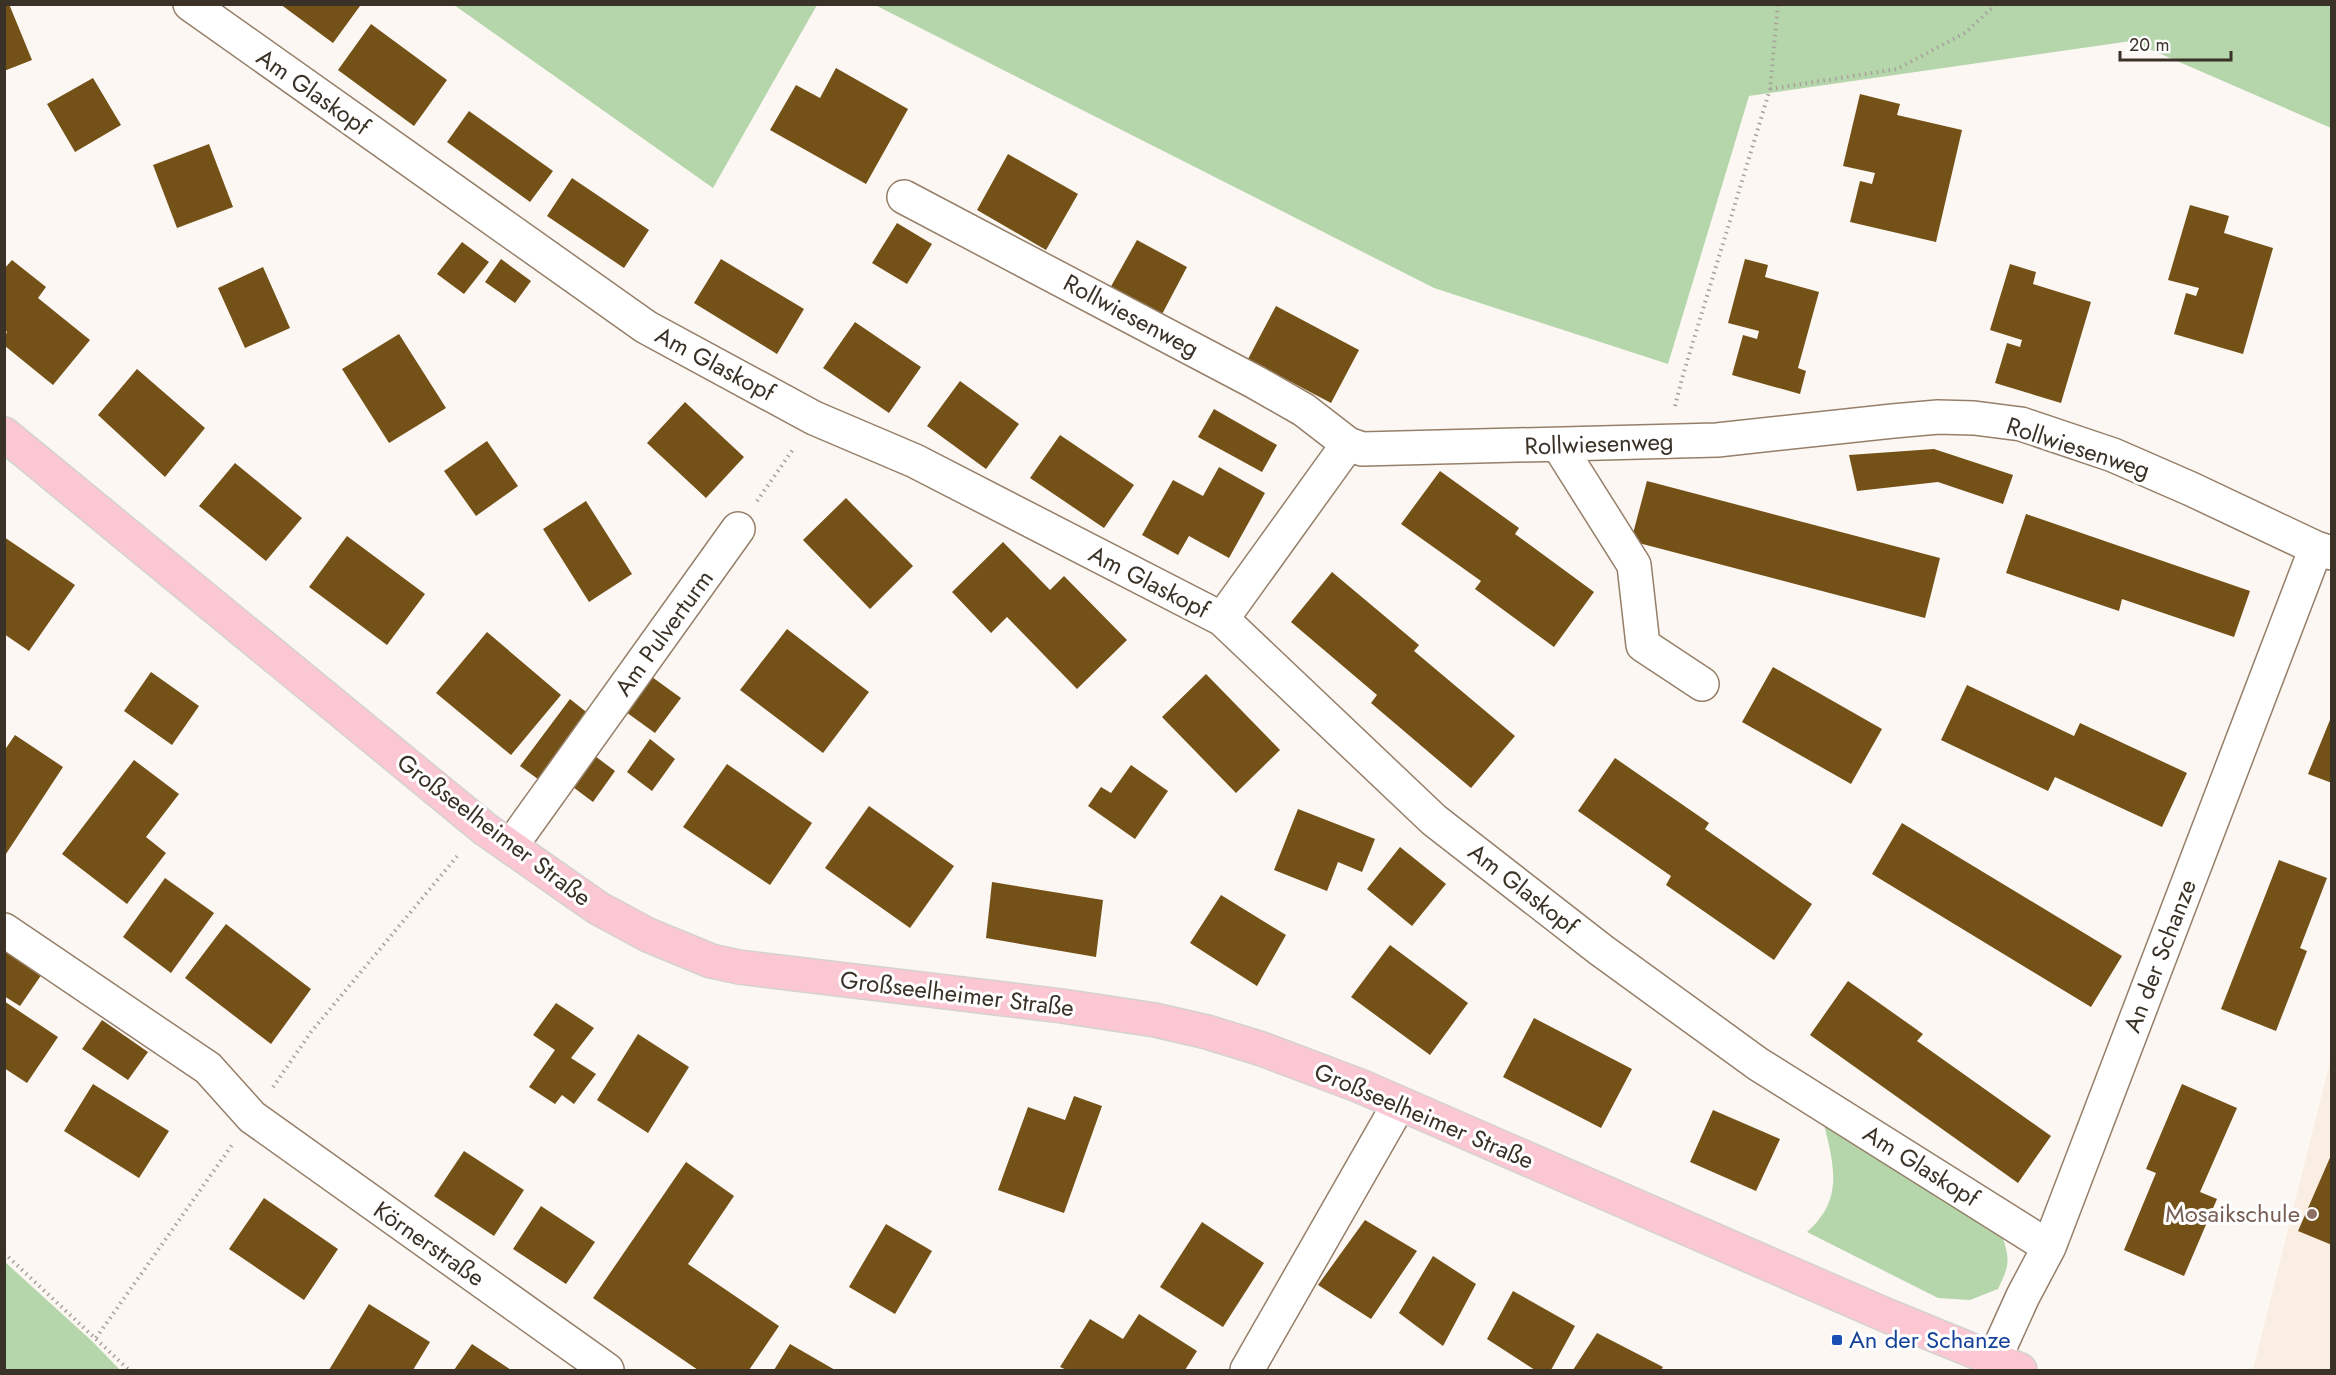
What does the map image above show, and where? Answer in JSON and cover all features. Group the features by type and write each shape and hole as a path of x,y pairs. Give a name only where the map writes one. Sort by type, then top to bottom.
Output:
{"main road":[{"name":"Großseelheimer Straße","path":"4,434 498,837 598,908 648,935 711,962 1062,1006 1155,1020 1207,1032 1262,1049 1360,1086 2007,1366"}],"street":[{"name":"Am Glaskopf","path":"190,4 646,327 814,418 915,461 1222,619 1434,820 1601,950 1758,1064 2049,1247"},
{"name":"Rollwiesenweg","path":"904,197 1255,382 1304,410 1348,444 1362,449 1559,446 1717,440 1938,417 1974,418 2021,424 2113,455 2324,550"},
{"path":"1222,619 1348,444"},
{"path":"1559,446 1634,565 1643,645 1702,684"},
{"name":"Am Pulverturm","path":"498,837 738,529"},
{"name":"An der Schanze","path":"2007,1366 2023,1296 2049,1247 2324,550"},
{"name":"Körnerstraße","path":"4,930 208,1068 252,1117 607,1371"},
{"path":"1247,1371 1399,1104"}],"path":[{"path":"1683,375 1770,89 1778,4"},
{"path":"1770,89 1897,69 1965,33 1996,4"},
{"path":"738,529 814,418"},
{"path":"96,1338 311,1032 458,854 498,837"},
{"path":"4,1253 129,1371"}],"shaded area":[{"name":"Mosaikschule","path":"2331,1058 2331,1370 2253,1370"}],"green space":[{"path":"454,5 817,5 713,188"},
{"path":"875,5 2331,5 2331,128 2131,41 1749,96 1668,364 1434,288"},
{"path":"1824,1124 2003,1239 2007,1264 1998,1289 1970,1300 1938,1298 1807,1232 1827,1208 1831,1195 1833,1168"},
{"path":"4,1261 93,1342 120,1370 5,1370"}],"building":[{"path":"4,4 9,4 32,60 4,71"},
{"path":"280,4 358,4 360,6 333,43"},
{"path":"371,24 447,80 414,126 338,70"},
{"path":"836,68 908,109 866,184 770,130 796,85 820,98"},
{"path":"93,78 121,125 75,152 47,104"},
{"path":"1860,94 1900,104 1897,115 1962,130 1936,242 1850,222 1860,181 1872,184 1875,173 1843,166"},
{"path":"469,111 553,171 530,202 447,142"},
{"path":"209,144 233,207 177,228 153,165"},
{"path":"1008,154 1078,194 1046,250 977,210"},
{"path":"572,178 649,230 624,268 547,216"},
{"path":"2190,205 2229,216 2224,233 2273,248 2243,354 2174,334 2186,293 2196,296 2199,288 2168,280"},
{"path":"897,223 932,244 907,284 872,263"},
{"path":"1137,240 1187,267 1160,318 1109,290"},
{"path":"462,242 489,262 464,294 437,274"},
{"path":"501,259 531,281 515,303 485,282"},
{"path":"721,259 804,309 777,354 694,303"},
{"path":"1745,259 1768,265 1765,277 1819,292 1798,368 1806,371 1800,394 1732,375 1743,335 1757,339 1759,331 1728,323"},
{"path":"12,260 46,287 38,298 90,340 53,385 5,346 7,332 4,329 4,269"},
{"path":"2010,264 2036,272 2033,284 2091,302 2061,403 1995,383 2007,343 2020,347 2022,340 1990,330"},
{"path":"263,267 290,328 245,348 218,288"},
{"path":"1276,306 1359,350 1331,403 1248,359"},
{"path":"855,322 921,367 889,413 823,368"},
{"path":"399,334 446,408 389,443 342,369"},
{"path":"137,369 205,428 165,477 98,415"},
{"path":"960,381 1019,424 986,469 927,426"},
{"path":"685,402 744,457 706,498 647,443"},
{"path":"1214,409 1277,445 1262,472 1198,437"},
{"path":"1060,435 1134,485 1104,528 1030,478"},
{"path":"487,441 518,486 476,516 444,471"},
{"path":"1934,449 2013,475 2003,504 1938,482 1857,491 1849,455"},
{"path":"235,463 302,518 266,561 199,506"},
{"path":"1219,467 1265,493 1229,558 1189,536 1178,555 1142,535 1173,480 1203,496"},
{"path":"1440,471 1519,528 1515,534 1594,592 1554,647 1475,589 1481,581 1401,524"},
{"path":"1647,481 1940,558 1925,618 1631,541"},
{"path":"846,498 913,566 870,609 803,540"},
{"path":"586,501 632,574 589,602 543,529"},
{"path":"2026,514 2250,591 2234,637 2122,599 2119,611 2006,573"},
{"path":"347,536 425,594 387,645 309,587"},
{"path":"4,537 75,585 29,651 4,634"},
{"path":"1003,542 1050,590 1064,576 1127,640 1077,689 1007,617 991,633 952,592"},
{"path":"1332,572 1419,645 1414,651 1515,736 1471,788 1371,703 1377,695 1291,622"},
{"path":"787,629 869,692 823,753 740,690"},
{"path":"487,632 561,695 511,755 436,693"},
{"path":"1773,667 1882,729 1851,784 1742,722"},
{"path":"151,672 199,706 172,745 124,711"},
{"path":"1206,674 1280,750 1236,793 1162,717"},
{"path":"652,677 681,698 655,733 626,712"},
{"path":"1967,685 2074,736 2080,723 2187,773 2162,827 2055,777 2048,791 1941,740"},
{"path":"570,699 590,715 542,782 520,766"},
{"path":"2332,715 2332,783 2308,774"},
{"path":"15,735 63,767 4,857 4,751"},
{"path":"650,739 675,759 652,791 627,772"},
{"path":"595,756 615,771 593,802 573,787"},
{"path":"1615,758 1709,823 1705,829 1812,904 1774,960 1666,885 1671,876 1578,811"},
{"path":"134,760 179,794 146,837 166,853 127,904 62,854"},
{"path":"727,764 812,823 770,885 683,827"},
{"path":"1131,765 1168,791 1135,839 1088,806 1101,787 1111,793"},
{"path":"869,806 954,866 910,928 825,868"},
{"path":"1298,809 1375,839 1362,872 1338,862 1327,891 1274,870"},
{"path":"1902,823 2122,956 2091,1007 1872,874"},
{"path":"1400,847 1446,884 1412,926 1367,889"},
{"path":"2279,860 2327,878 2300,948 2307,951 2276,1031 2221,1009"},
{"path":"165,878 214,913 171,973 123,937"},
{"path":"992,882 1103,900 1096,957 986,938"},
{"path":"1221,895 1286,935 1257,986 1190,943"},
{"path":"226,924 311,989 271,1044 185,978"},
{"path":"1390,945 1468,1003 1430,1055 1351,997"},
{"path":"7,950 42,974 20,1006 4,996 4,954"},
{"path":"1848,981 1923,1034 1917,1041 2051,1136 2018,1183 1810,1035"},
{"path":"4,1001 58,1037 27,1083 4,1068"},
{"path":"556,1003 594,1028 571,1058 596,1074 574,1104 562,1095 555,1104 529,1087 555,1050 533,1035"},
{"path":"1534,1018 1632,1069 1601,1128 1503,1077"},
{"path":"102,1020 148,1052 128,1080 82,1049"},
{"path":"638,1034 689,1067 648,1133 597,1100"},
{"path":"93,1084 169,1131 139,1178 64,1131"},
{"path":"2182,1084 2237,1108 2200,1192 2217,1199 2184,1276 2124,1250 2156,1173 2146,1169"},
{"path":"1074,1096 1102,1106 1064,1213 998,1190 1028,1107 1065,1120"},
{"path":"1713,1110 1780,1139 1756,1191 1690,1162"},
{"path":"464,1151 524,1190 494,1236 434,1196"},
{"path":"2332,1153 2332,1245 2298,1231"},
{"path":"686,1162 734,1196 688,1264 779,1326 749,1370 698,1370 593,1298"},
{"path":"264,1198 338,1249 304,1300 229,1249"},
{"path":"541,1206 595,1242 566,1284 513,1249"},
{"path":"1365,1220 1417,1251 1371,1319 1318,1285"},
{"path":"1202,1222 1264,1263 1223,1327 1160,1287"},
{"path":"886,1224 932,1251 895,1314 849,1287"},
{"path":"1433,1256 1476,1284 1443,1346 1399,1313"},
{"path":"1513,1291 1575,1326 1551,1370 1535,1370 1487,1339"},
{"path":"369,1304 430,1342 413,1370 329,1370"},
{"path":"1139,1314 1197,1351 1185,1370 1067,1370 1060,1367 1090,1319 1123,1339"},
{"path":"1597,1333 1663,1367 1661,1370 1573,1370"},
{"path":"472,1344 511,1370 454,1370"},
{"path":"790,1344 835,1370 774,1370"}],"place":[{"name":"Mosaikschule","path":"2312,1214"},
{"name":"An der Schanze","path":"1837,1340"}]}
